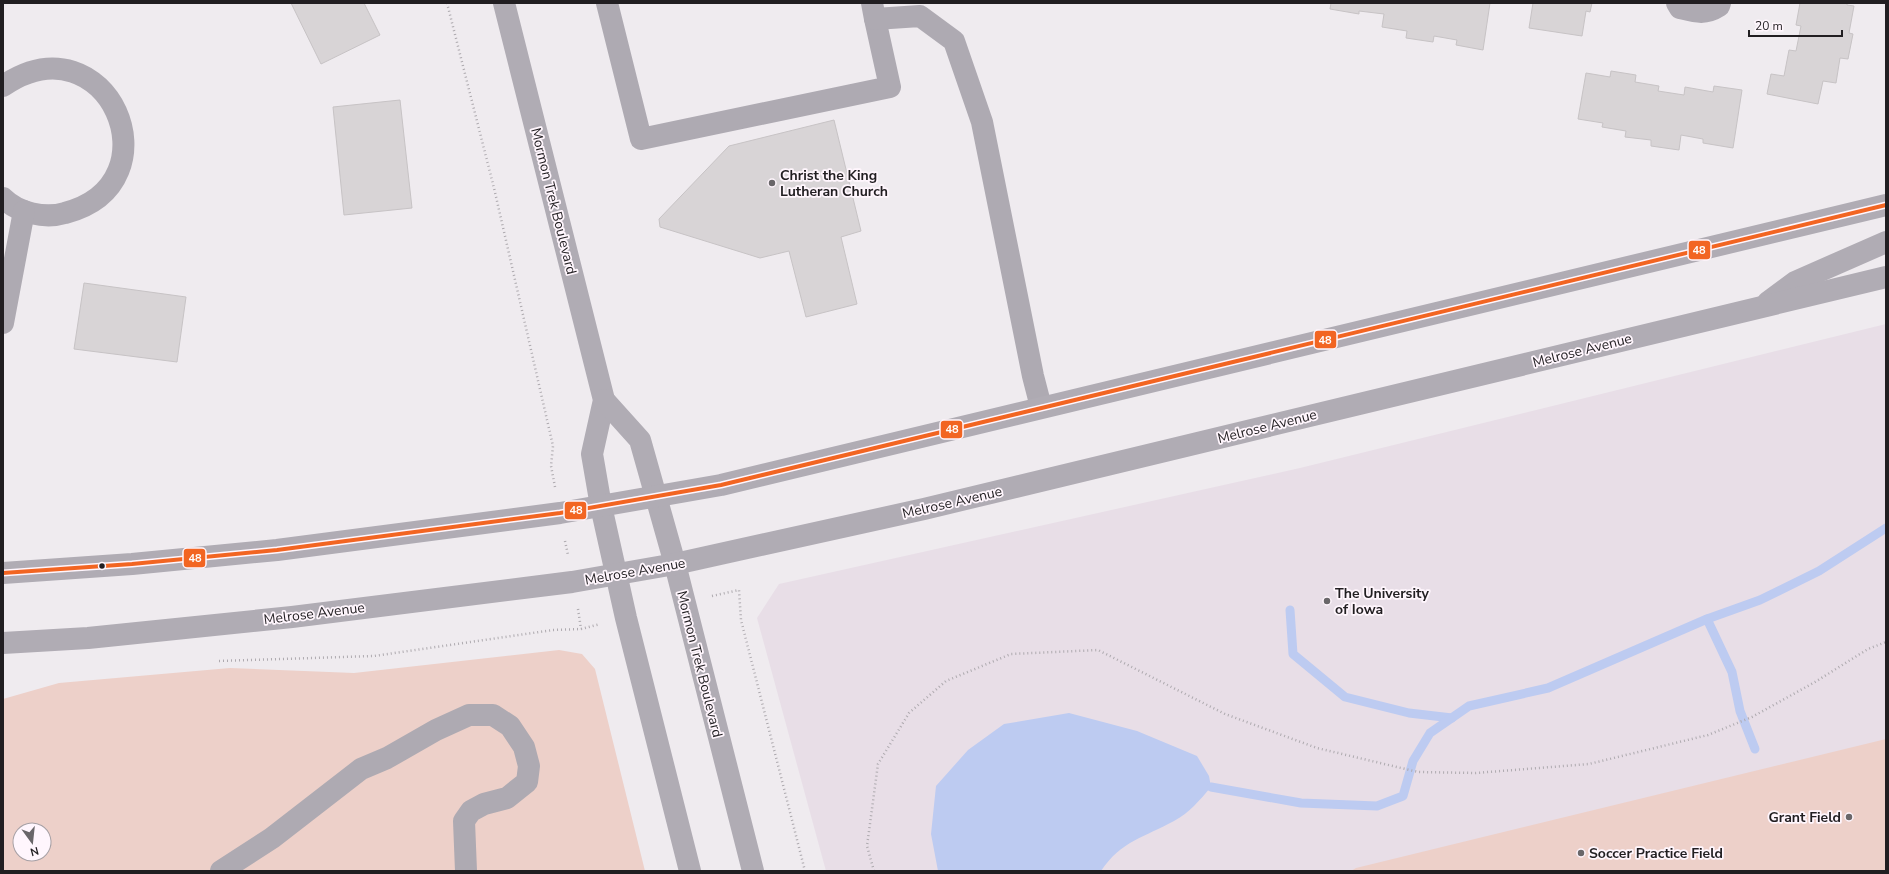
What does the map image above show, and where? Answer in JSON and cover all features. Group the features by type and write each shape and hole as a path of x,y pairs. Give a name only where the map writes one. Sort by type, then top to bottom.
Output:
{"main road":[{"name":"Mormon Trek Boulevard","path":"504,3 604,400 592,454 601,506 616,575 690,871"},
{"path":"3,573 132,564 278,550 601,506 721,485 1886,205"},
{"path":"1761,307 1795,282 1886,242"},
{"name":"Melrose Avenue","path":"3,643 88,638 276,618 572,582 675,564 924,509 1886,277"},
{"name":"Mormon Trek Boulevard","path":"604,400 640,440 675,564 753,871"}],"street":[{"path":"607,3 641,139 890,87 874,11 920,16 954,41 982,122 1033,376 1041,407"},
{"path":"1677,3 1680,8 1696,12 1710,12 1719,6 1720,3"},
{"path":"3,86 16,77 34,70 53,68 72,72 85,77 107,95 115,107 123,129 123,152 116,174 106,190 93,202 77,210 60,215 42,215 24,211 3,198"},
{"path":"3,323 24,211"},
{"path":"220,871 272,838 361,769 387,758 436,730 469,715 492,715 510,726 524,747 529,766 527,782 507,798 484,804 471,811 464,821 466,871"}],"path":[{"path":"219,661 374,656 553,630 581,629 551,466 553,446 494,188 447,3"},
{"path":"739,590 741,620 805,871"},
{"path":"874,871 867,846 878,764 909,713 946,681 1011,654 1098,650 1225,714 1317,748 1418,772 1476,773 1589,764 1708,734 1752,717 1815,682 1868,649 1886,642"}],"shaded area":[{"name":"The University of Iowa","path":"1886,324 1886,871 826,871 757,618 779,584 1300,468"},
{"path":"559,650 582,654 595,669 645,871 3,871 3,699 59,683 230,668 354,673"},
{"path":"1886,739 1886,871 1351,871 1356,868"}],"water":[{"path":"1069,713 1137,731 1197,756 1209,776 1211,787 1185,814 1125,846 1101,871 938,871 931,834 936,786 968,750 1004,724"}],"building":[{"path":"291,3 364,3 380,35 321,64"},
{"path":"1331,3 1490,3 1483,50 1456,45 1457,40 1434,36 1433,42 1406,38 1407,31 1382,27 1384,14 1359,11 1359,14 1330,9"},
{"path":"1533,3 1592,3 1590,12 1586,11 1582,36 1529,28"},
{"path":"1800,3 1847,3 1847,5 1854,6 1849,33 1853,34 1848,59 1840,58 1836,83 1823,81 1818,104 1767,94 1771,74 1784,76 1789,50 1796,51 1801,26 1796,25"},
{"path":"1611,71 1636,75 1635,82 1659,86 1658,91 1684,95 1685,87 1713,92 1714,86 1742,90 1733,148 1703,143 1703,139 1681,135 1679,150 1651,146 1651,140 1625,137 1626,131 1602,127 1603,123 1578,119 1586,73 1610,77"},
{"path":"400,100 412,208 344,215 333,107"},
{"name":"Christ the King Lutheran Church","path":"834,120 861,231 841,237 857,304 806,317 789,251 760,258 660,227 659,219 729,146"},
{"path":"84,283 186,297 177,362 74,349"}],"waterway":[{"path":"1211,787 1301,803 1377,806 1403,796 1413,761 1430,733 1469,706 1548,688 1707,619 1760,600 1819,571 1886,528"},
{"path":"1290,610 1293,654 1345,697 1409,713 1452,718"},
{"path":"1707,619 1732,672 1740,711 1755,749"}],"transit line":[{"name":"48","path":"3,573 132,564 277,550 560,513 721,485 1886,205"}],"place":[{"name":"Christ the King Lutheran Church","path":"772,183"},
{"name":"The University of Iowa","path":"1327,601"},
{"name":"Grant Field","path":"1849,817"},
{"name":"Soccer Practice Field","path":"1581,853"}]}
